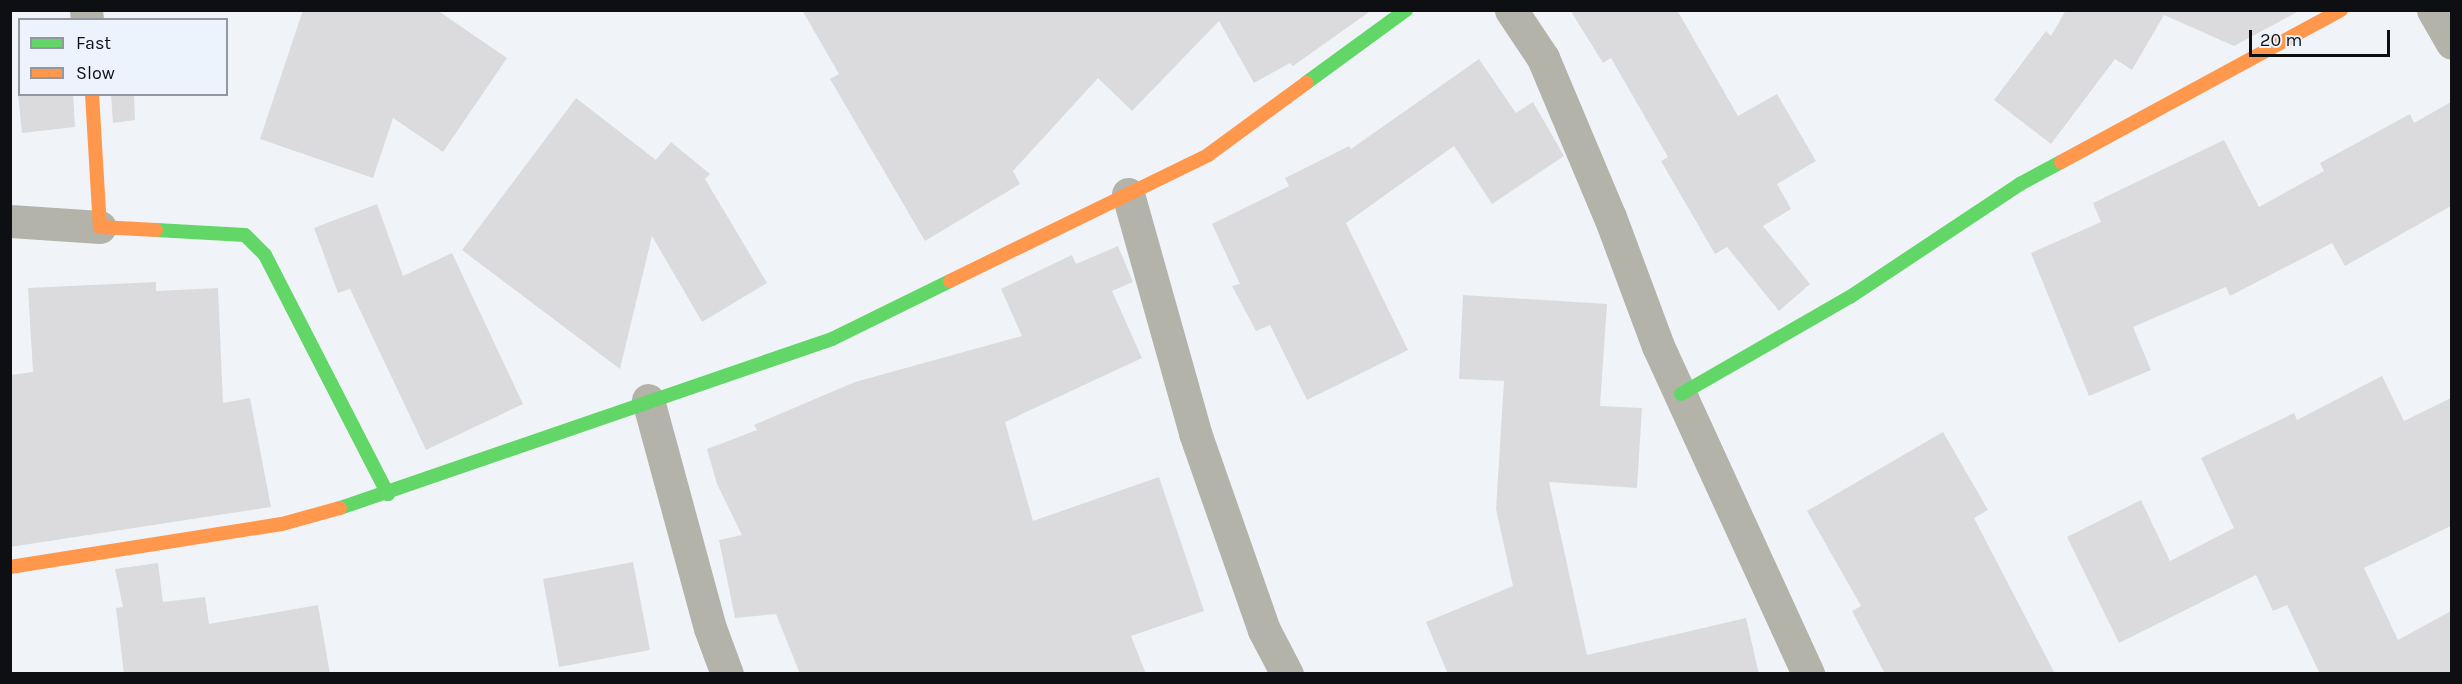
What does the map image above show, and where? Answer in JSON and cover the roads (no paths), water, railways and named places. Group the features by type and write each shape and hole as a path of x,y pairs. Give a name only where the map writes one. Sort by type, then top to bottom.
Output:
{"street":[{"path":"10,567 282,524 388,494 648,400 832,339 1208,155 1406,10"},
{"path":"1511,10 1543,57 1610,217 1658,346 1808,674"},
{"path":"1681,394 1850,297 2020,184 2341,10"},
{"path":"2433,10 2451,43"},
{"path":"92,96 100,227"},
{"path":"1128,194 1195,433 1264,630 1287,674"},
{"path":"10,221 245,235 265,255 388,494"},
{"path":"648,400 710,628 727,674"}]}
